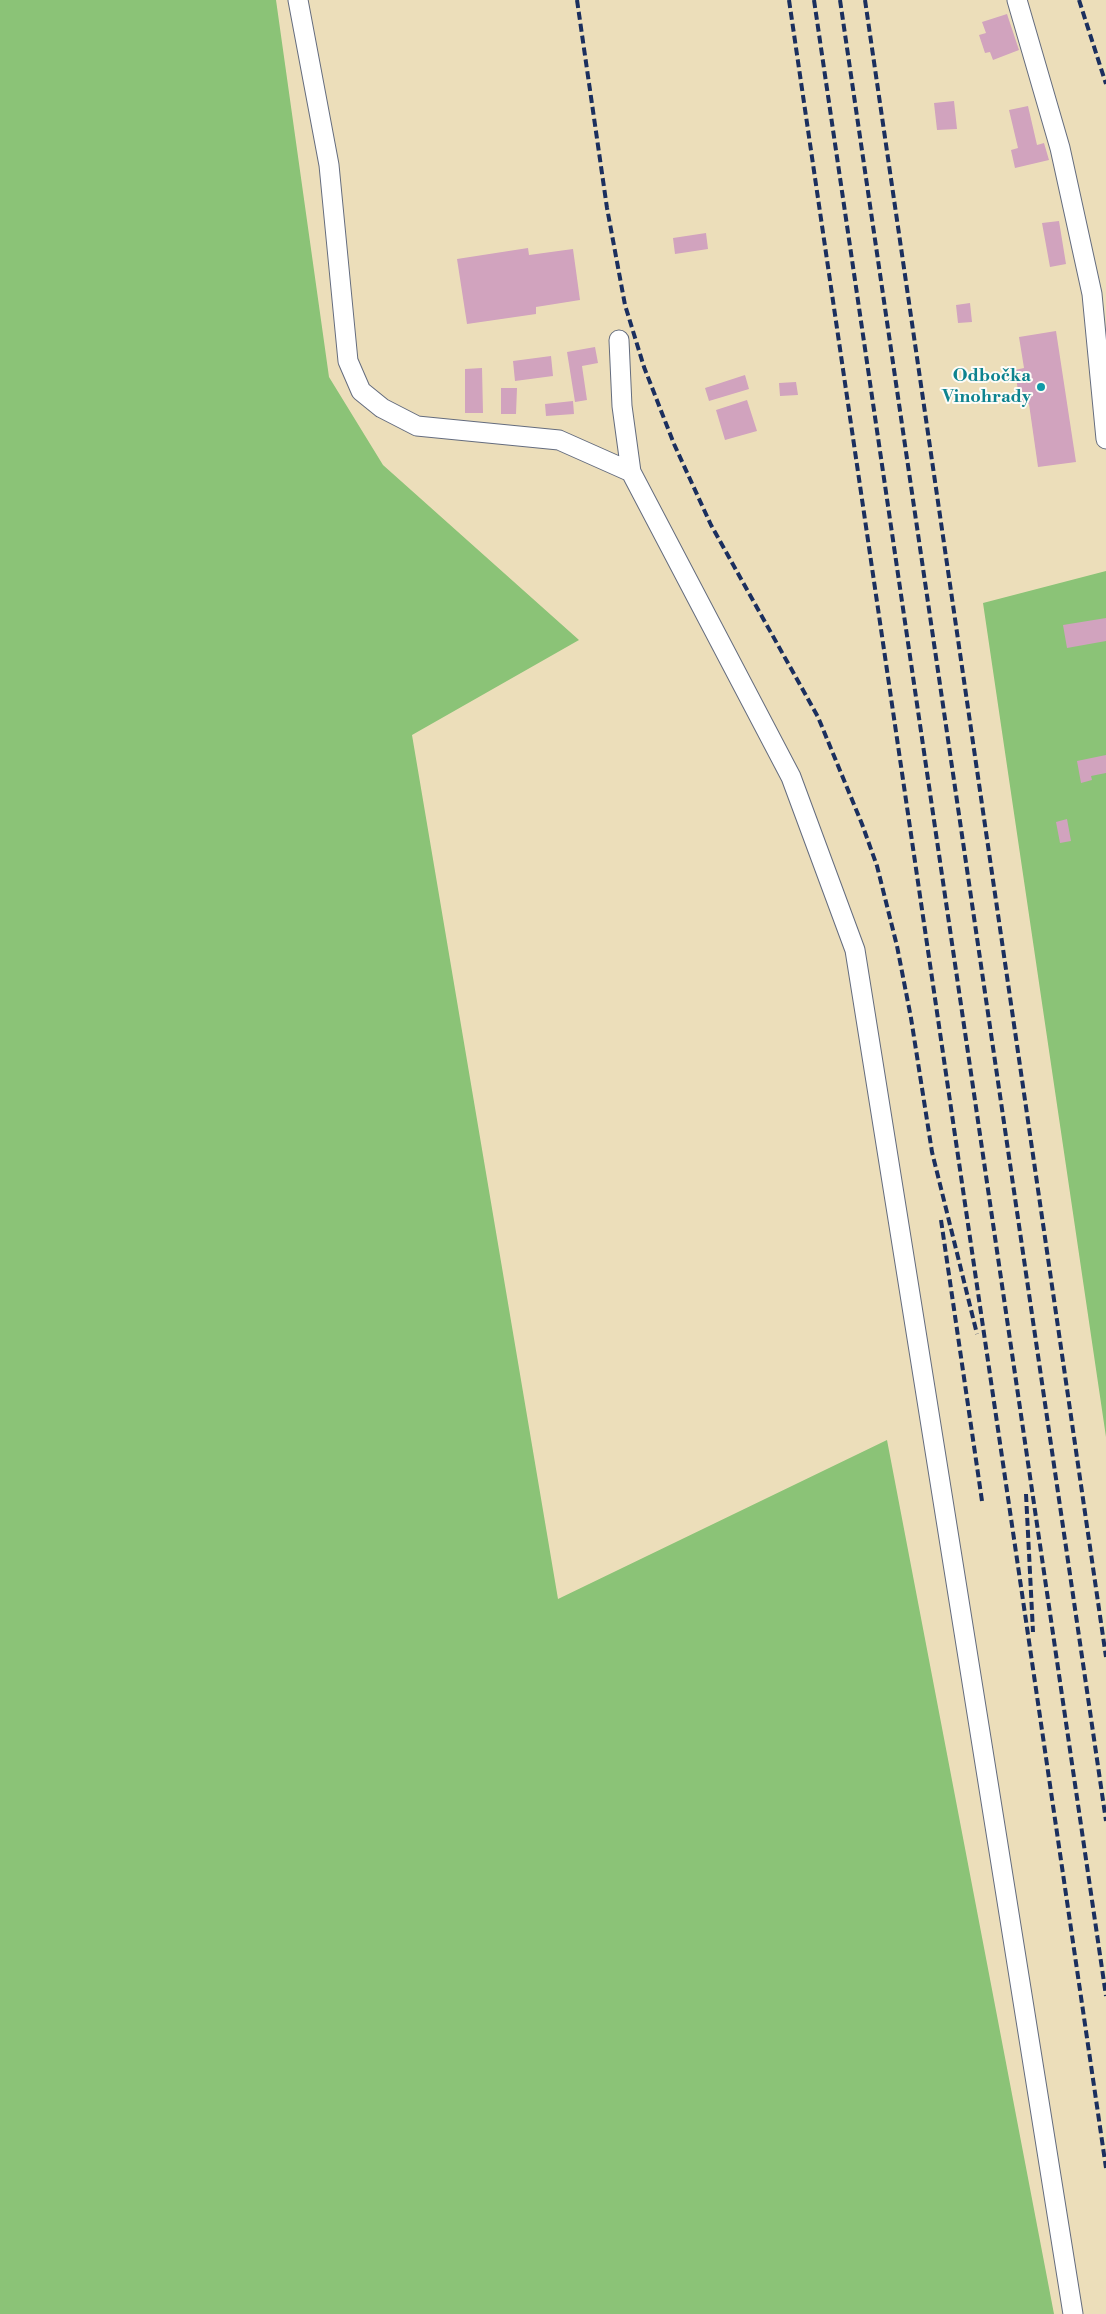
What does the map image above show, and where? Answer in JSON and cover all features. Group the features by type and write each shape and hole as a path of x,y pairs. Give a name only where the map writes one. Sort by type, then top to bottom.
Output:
{"lane":[{"path":"298,0 329,164 348,361 361,391 382,408 417,426 559,440 631,472"},
{"path":"1017,0 1060,148 1092,294 1106,439"},
{"path":"619,340 622,406 631,472 791,777 855,950 1073,2314"}],"green space":[{"path":"0,0 276,0 329,377 383,465 579,640 412,735 558,1599 887,1440 1054,2314 0,2314"},
{"path":"1106,571 1106,1437 983,603"}],"building":[{"path":"1007,14 1019,50 993,60 990,52 985,53 979,35 986,33 982,22"},
{"path":"954,101 957,129 937,130 934,103"},
{"path":"1028,106 1037,145 1044,143 1049,160 1015,168 1011,150 1018,148 1009,110"},
{"path":"1059,221 1066,264 1050,267 1042,223"},
{"path":"706,233 708,249 675,254 673,238"},
{"path":"528,248 529,255 573,249 580,300 536,307 536,314 467,324 457,259"},
{"path":"970,303 972,322 958,323 956,305"},
{"name":"Odbočka Vinohrady","path":"1056,331 1076,462 1038,467 1029,404 1020,405 1015,370 1024,368 1019,337"},
{"path":"595,347 598,363 582,366 587,400 575,402 567,352"},
{"path":"551,356 553,376 515,381 513,361"},
{"path":"482,368 483,413 465,413 465,369"},
{"path":"745,375 749,389 709,401 705,388"},
{"path":"796,382 798,395 780,396 779,383"},
{"path":"501,388 517,388 516,414 501,414"},
{"path":"747,400 757,431 725,440 716,410"},
{"path":"573,401 574,414 546,416 545,404"},
{"path":"1106,618 1106,641 1067,648 1063,625"},
{"path":"1106,755 1106,773 1091,776 1092,780 1081,783 1077,761"},
{"path":"1067,819 1071,841 1060,843 1056,822"}],"railway":[{"path":"577,0 607,208 625,305 644,367 674,444 711,525 818,717 862,824 877,866 897,946 911,1018 932,1152 977,1334"},
{"path":"789,0 1106,2168"},
{"path":"814,0 1106,1996"},
{"path":"840,0 1106,1821"},
{"path":"865,0 1106,1657"},
{"path":"1079,0 1106,84"},
{"path":"941,1220 982,1501"},
{"path":"1026,1494 1033,1632"}],"place":[{"name":"Odbočka Vinohrady","path":"1041,387"}]}
